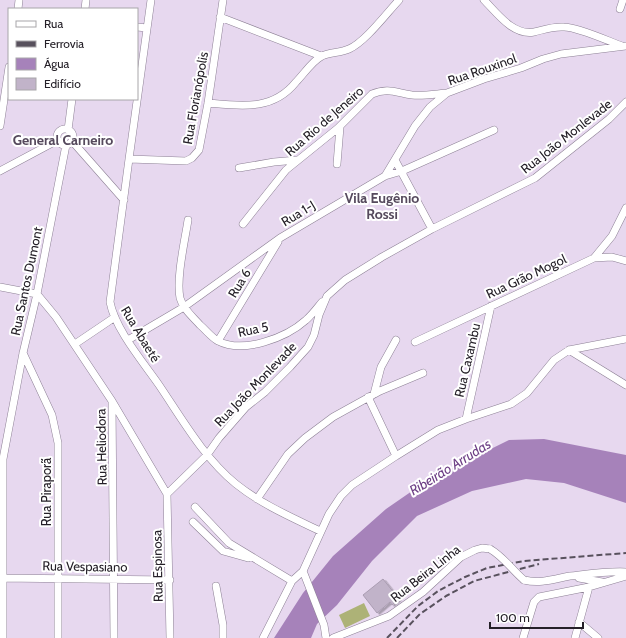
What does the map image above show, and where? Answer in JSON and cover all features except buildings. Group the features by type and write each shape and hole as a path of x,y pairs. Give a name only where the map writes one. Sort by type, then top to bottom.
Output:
{"street":[{"name":"Rua Abaeté","path":"138,90 151,0"},
{"name":"Rua Florianópolis","path":"128,159 186,161 192,158 199,150 208,103 223,0"},
{"path":"208,103 236,106 259,105 278,98 290,88 321,56 339,52 356,45 399,0"},
{"path":"484,0 514,28 524,32 564,26 625,47"},
{"path":"620,9 623,0"},
{"path":"220,17 321,56"},
{"path":"138,27 147,28"},
{"name":"Rua Rouxinol","path":"385,176 415,126 430,107 447,93 484,79 561,54 625,47"},
{"path":"0,126 8,74"},
{"name":"Rua Rio de Jeneiro","path":"243,224 286,170 340,127 372,94 387,90 413,95 447,93"},
{"path":"69,143 73,136 68,130 72,100"},
{"name":"Rua Abaeté","path":"137,100 110,302 116,317 128,340 207,455 235,483 257,499 320,531"},
{"name":"Rua João Monlevade","path":"168,494 207,455 219,438 246,407 265,392 308,347 314,335 318,315 327,296 345,280 432,229 535,178 609,119 626,102"},
{"path":"337,164 340,127"},
{"path":"58,140 58,135 61,131 68,130"},
{"name":"Rua 1-J","path":"128,340 184,307 280,238 385,176 402,171 494,130"},
{"path":"58,140 61,144 69,143"},
{"path":"0,171 58,140"},
{"path":"69,143 124,200"},
{"name":"Rua Santos Dumont","path":"3,638 3,459 23,353 69,143"},
{"path":"239,168 297,160"},
{"path":"395,160 432,229"},
{"name":"Rua Grão Mogol","path":"414,342 594,258 612,236 626,208"},
{"path":"184,307 180,298 180,277 188,220"},
{"name":"Rua 6","path":"218,341 280,238"},
{"path":"594,258 612,257 626,261"},
{"path":"0,287 37,294"},
{"name":"Rua Heliodora","path":"37,294 56,317 75,344 112,401 114,638"},
{"name":"Rua 5","path":"184,307 210,335 218,341 228,345 243,347 265,342 288,332 306,320 327,296"},
{"name":"Rua Caxambu","path":"466,419 491,306"},
{"path":"75,344 116,317"},
{"path":"263,638 292,581 303,571 329,514 341,496 352,485 438,430 511,404 527,393 554,360 570,350 626,339"},
{"path":"396,340 381,367 371,396 396,456"},
{"path":"570,350 626,385"},
{"name":"Rua Piraporã","path":"23,353 52,415 58,443 58,638"},
{"path":"257,499 288,454 305,438 333,417 371,396 423,373"},
{"path":"112,401 168,494"},
{"name":"Rua Espinosa","path":"168,494 170,638"},
{"path":"195,507 229,543 292,581"},
{"path":"193,522 223,551 255,559"},
{"name":"Rua Beira Linha","path":"333,638 389,616 423,592 461,557 482,548 490,549 498,554 524,580 534,582 571,576 617,576 626,572"},
{"path":"303,571 324,625 326,638"},
{"name":"Rua Beira Linha","path":"571,576 590,584"},
{"path":"523,638 534,602 539,597 590,584 604,583 617,576 626,576"},
{"name":"Rua Vespasiano","path":"2,578 170,580"},
{"path":"575,638 590,584"},
{"path":"216,586 223,625 223,638"},
{"path":"579,622 598,638"}],"green space":[{"path":"364,603 370,616 345,628 339,615"}],"water":[{"path":"544,439 626,455 626,503 564,483 526,479 472,491 417,516 372,561 337,605 317,624 311,638 274,638 303,593 333,556 386,509 428,480 509,440"}],"railway":[{"path":"387,638 418,606 438,591 465,577 487,568 524,561 626,553"},
{"path":"397,638 420,614 446,596 474,581 539,564"}],"district":[{"name":"General Carneiro","path":"63,140"},
{"name":"Vila Eugênio Rossi","path":"382,206"}],"water label":[{"name":"Ribeirão Arrudas","path":"450,467"}]}
